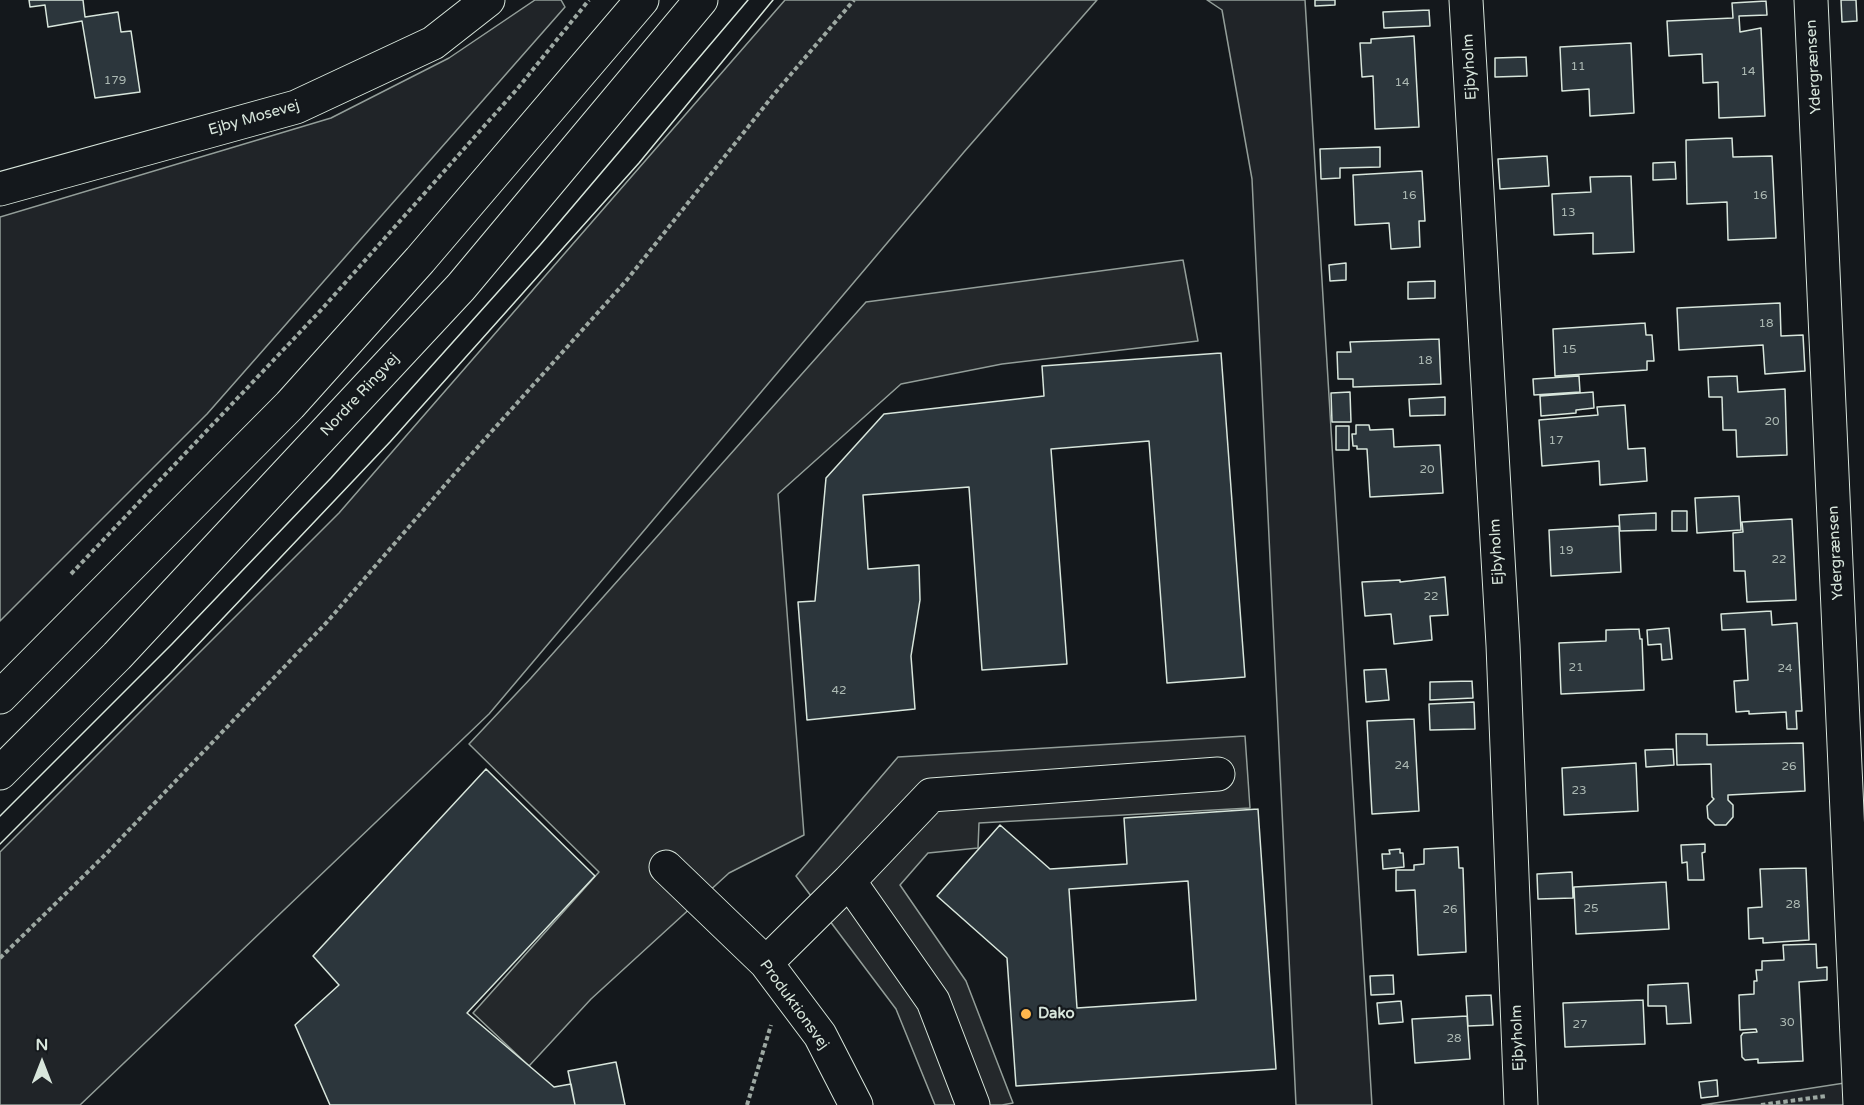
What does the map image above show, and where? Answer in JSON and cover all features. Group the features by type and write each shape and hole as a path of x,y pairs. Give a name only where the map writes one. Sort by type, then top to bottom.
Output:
{"street":[{"name":"Ejby Mosevej","path":"0,189 296,107 432,43 488,0"},
{"path":"0,697 290,405 420,260 642,0"},
{"name":"Nordre Ringvej","path":"0,772 117,656 461,287 701,0"},
{"name":"Ejbyholm","path":"1466,0 1503,645 1521,1105"},
{"name":"Ydergrænsen","path":"1811,0 1860,1098"},
{"path":"766,963 931,795 1218,774"},
{"name":"Produktionsvej","path":"666,867 766,963 820,1035 856,1105"},
{"path":"849,881 933,1001 973,1105"}],"path":[{"path":"66,579 321,310 518,88 589,0"},
{"path":"0,958 107,852 327,622 476,448 626,281 776,93 854,0"},
{"path":"747,1105 776,1008 790,995"},
{"path":"1761,1105 1860,1098"}],"shaded area":[{"path":"535,0 561,0 565,7 207,414 0,621 0,217 331,118 449,58"},
{"path":"785,0 1097,0 964,152 489,714 80,1105 0,1105 0,852 339,513"},
{"path":"1207,0 1305,0 1372,1105 1296,1105 1252,179 1222,10"},
{"path":"1183,260 1198,341 1002,364 901,384 778,494 804,835 729,873 591,999 529,1066 473,1013 599,872 469,744 531,678 866,302"},
{"path":"1245,736 1250,808 979,823 978,848 928,853 900,885 966,981 1013,1103 935,1105 896,1009 796,876 898,757"},
{"path":"1864,1080 1864,1105 1702,1105"}],"building":[{"path":"29,0 83,0 85,17 118,12 121,32 131,31 140,92 95,98 82,21 48,27 45,5 30,7"},
{"path":"1315,0 1335,0 1335,5 1315,6"},
{"path":"1841,0 1856,0 1857,21 1842,22"},
{"path":"1766,1 1767,15 1739,16 1740,32 1761,28 1765,116 1719,118 1718,82 1703,83 1702,54 1669,56 1667,21 1733,18 1732,3"},
{"path":"1429,10 1430,26 1384,28 1383,12"},
{"path":"1414,36 1419,127 1375,129 1373,76 1362,77 1360,43 1371,43 1371,39"},
{"path":"1631,43 1634,113 1590,116 1589,89 1562,91 1560,47"},
{"path":"1526,57 1527,76 1495,77 1495,58"},
{"path":"1732,138 1733,157 1772,156 1776,238 1728,240 1727,202 1687,204 1686,140"},
{"path":"1380,147 1380,167 1340,168 1340,178 1321,179 1320,149"},
{"path":"1547,156 1549,186 1500,189 1498,159"},
{"path":"1675,162 1676,179 1653,180 1653,163"},
{"path":"1422,171 1425,221 1419,221 1420,247 1391,249 1389,223 1355,225 1353,175"},
{"path":"1631,176 1634,252 1593,254 1593,233 1554,235 1552,194 1591,192 1590,177"},
{"path":"1346,263 1346,280 1330,281 1329,265"},
{"path":"1435,281 1435,298 1408,299 1408,282"},
{"path":"1780,303 1781,336 1803,335 1805,371 1765,374 1763,345 1679,350 1677,308"},
{"path":"1645,323 1646,335 1652,335 1654,361 1647,361 1647,370 1555,376 1553,329"},
{"path":"1439,339 1441,384 1353,387 1353,379 1338,379 1337,352 1351,352 1350,342"},
{"path":"1221,353 1245,677 1167,683 1149,441 1051,449 1067,664 982,670 969,487 863,495 868,569 919,565 920,600 911,656 915,709 807,720 798,602 815,601 826,478 884,414 1044,396 1042,366"},
{"path":"1579,376 1580,392 1534,395 1533,379"},
{"path":"1737,376 1738,392 1785,389 1787,455 1737,457 1736,430 1723,430 1722,397 1709,397 1708,377"},
{"path":"1350,392 1351,422 1332,422 1331,393"},
{"path":"1593,392 1594,408 1576,410 1576,413 1541,416 1540,396"},
{"path":"1445,397 1445,415 1410,416 1409,399"},
{"path":"1625,405 1628,449 1645,448 1647,481 1600,485 1599,461 1542,466 1539,420 1598,415 1597,407"},
{"path":"1356,425 1369,425 1370,430 1393,429 1394,447 1440,445 1443,493 1370,497 1367,449 1357,449 1357,446 1353,446 1352,434 1356,434"},
{"path":"1336,426 1349,426 1349,450 1336,450"},
{"path":"1739,496 1741,530 1697,533 1695,498"},
{"path":"1672,511 1687,511 1687,531 1672,531"},
{"path":"1656,513 1656,530 1620,531 1619,515"},
{"path":"1792,519 1796,600 1747,602 1745,571 1734,571 1733,533 1743,532 1742,522"},
{"path":"1619,526 1621,572 1551,576 1549,530"},
{"path":"1445,577 1448,615 1430,616 1432,640 1394,644 1391,614 1365,616 1362,582 1400,580 1400,582"},
{"path":"1771,611 1772,625 1797,623 1802,711 1796,711 1797,729 1787,729 1786,712 1749,714 1749,711 1736,712 1734,681 1748,680 1745,629 1722,630 1721,614"},
{"path":"1669,628 1672,659 1662,660 1661,644 1648,645 1647,630"},
{"path":"1639,629 1640,639 1642,639 1644,690 1561,694 1559,643 1606,641 1606,630"},
{"path":"1386,669 1389,700 1366,702 1364,670"},
{"path":"1472,681 1473,698 1430,700 1430,682"},
{"path":"1474,702 1475,729 1430,730 1429,704"},
{"path":"1414,719 1419,811 1372,814 1367,721"},
{"path":"1676,734 1707,734 1707,745 1803,743 1805,791 1728,795 1728,800 1733,805 1733,817 1726,825 1715,825 1708,818 1707,806 1714,799 1712,797 1711,764 1677,765"},
{"path":"1673,749 1674,765 1646,767 1645,750"},
{"path":"1636,763 1638,811 1564,815 1562,768"},
{"path":"486,769 595,876 467,1013 554,1087 571,1084 575,1105 330,1105 295,1025 339,985 313,956"},
{"path":"1258,809 1276,1069 1016,1086 1007,958 937,896 1000,825 1050,869 1127,864 1124,818","holes":["1188,881 1196,1000 1077,1008 1069,889"]},
{"path":"1705,844 1705,852 1702,853 1704,880 1688,880 1687,862 1682,863 1681,845"},
{"path":"1458,847 1459,868 1463,868 1466,952 1418,955 1415,890 1396,891 1396,870 1414,870 1414,865 1424,864 1424,849"},
{"path":"1400,849 1400,853 1403,853 1404,867 1383,869 1382,854 1390,854 1389,850"},
{"path":"1806,868 1809,940 1763,943 1763,938 1749,939 1748,908 1762,907 1760,869"},
{"path":"1572,872 1573,898 1538,899 1537,874"},
{"path":"1666,882 1669,929 1576,934 1574,887"},
{"path":"1816,944 1817,968 1827,967 1827,980 1799,982 1803,1061 1758,1063 1758,1059 1745,1060 1742,1057 1741,1036 1743,1033 1757,1032 1756,1029 1740,1030 1739,995 1754,994 1754,981 1757,981 1756,970 1762,970 1762,961 1784,960 1783,945"},
{"path":"1393,975 1394,994 1371,995 1370,976"},
{"path":"1688,983 1691,1023 1667,1024 1666,1006 1648,1006 1648,985"},
{"path":"1491,995 1493,1025 1468,1026 1466,996"},
{"path":"1643,1000 1645,1044 1565,1047 1563,1003"},
{"path":"1401,1001 1403,1022 1379,1024 1377,1003"},
{"path":"1467,1016 1470,1059 1415,1063 1412,1019"},
{"path":"616,1062 625,1105 575,1105 568,1071"},
{"path":"1717,1080 1718,1096 1701,1098 1699,1082"}],"tram line":[{"path":"0,816 172,644 331,478 540,245 748,0"},
{"path":"0,844 171,673 390,442 639,163 773,0"}],"place":[{"name":"Dako","path":"1026,1014"}]}
